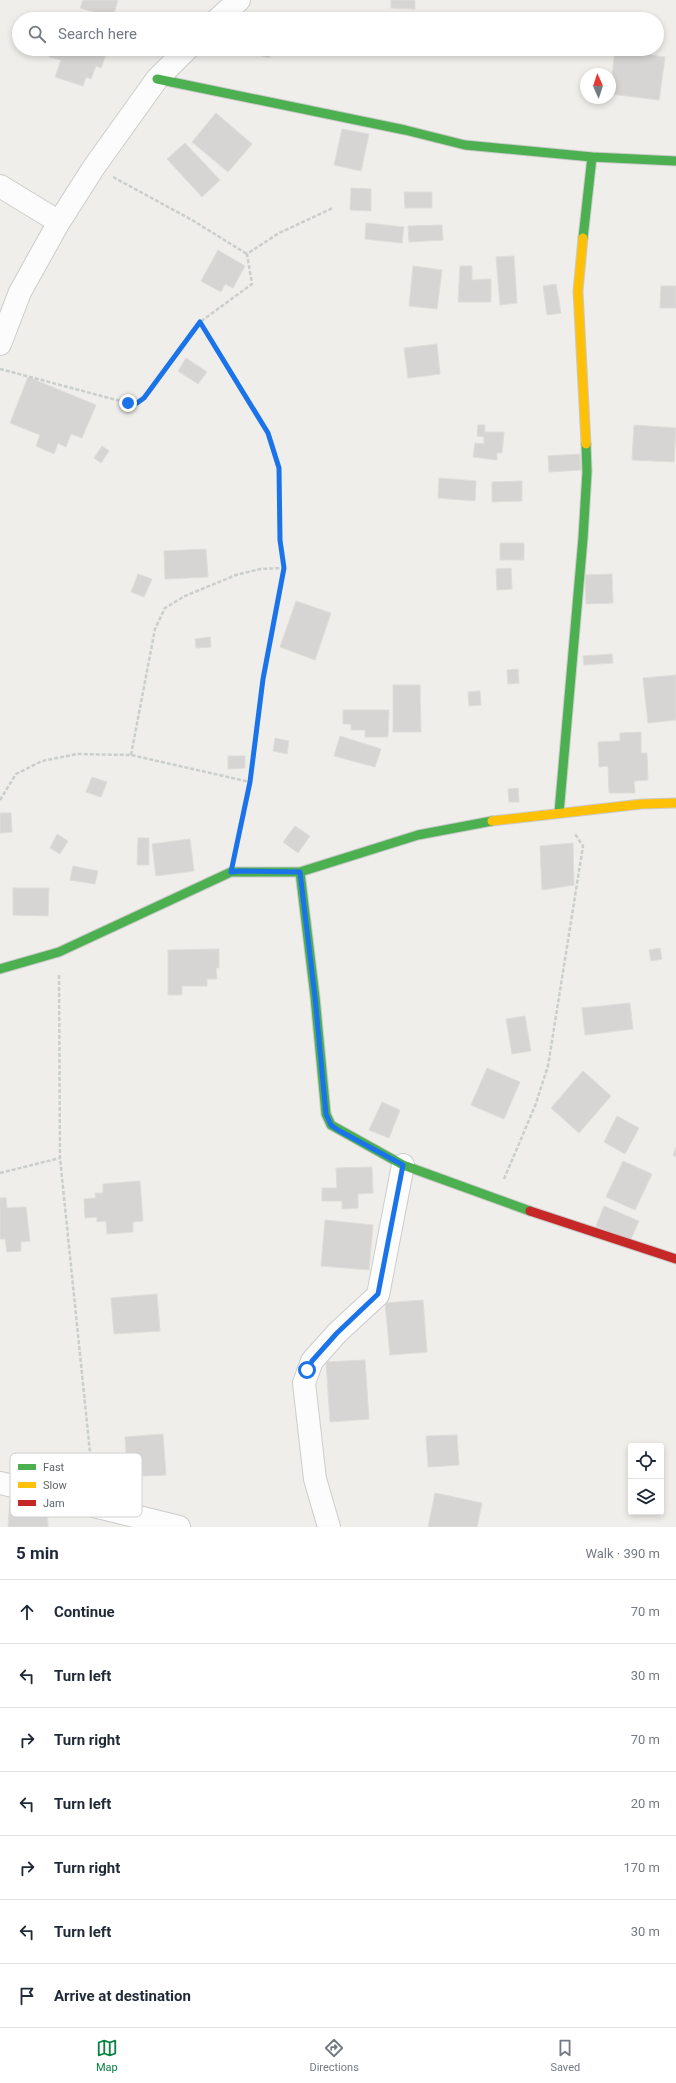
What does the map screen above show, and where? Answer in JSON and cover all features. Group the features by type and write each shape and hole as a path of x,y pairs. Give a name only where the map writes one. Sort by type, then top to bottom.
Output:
{"street":[{"path":"226,12 239,0"},
{"path":"0,344 20,292 59,222 94,167 157,79 180,56"},
{"path":"157,79 405,130 465,144 592,157 676,161"},
{"path":"559,813 587,472 578,291 592,157"},
{"path":"0,186 59,222"},
{"path":"0,969 59,952 231,872 300,872 418,835 490,821 642,804 676,803"},
{"path":"300,872 315,997 326,1114 331,1125 403,1165 495,1200 676,1259"},
{"path":"329,1527 315,1479 304,1383 312,1361 337,1333 378,1294 403,1165"},
{"path":"0,1483 10,1486"},
{"path":"138,1517 179,1527"}],"path":[{"path":"0,369 128,403 137,403 144,398 200,322 252,284 247,254 192,220 94,167"},
{"path":"247,254 279,233 333,208"},
{"path":"200,322 268,433 275,451 279,468 280,540 284,568 263,679 250,782 231,872"},
{"path":"131,755 154,629 165,608 185,596 236,575 260,569 284,568"},
{"path":"0,800 16,774 42,761 77,754 131,755 250,782"},
{"path":"495,1200 535,1106 548,1066 552,1030 583,846 559,813"},
{"path":"59,952 60,1158 90,1453"},
{"path":"0,1173 60,1158"}],"building":[{"path":"83,0 118,0 114,12 95,12 80,8"},
{"path":"391,0 415,0 415,9 391,8"},
{"path":"105,56 101,68 96,66 91,79 86,77 83,86 55,77 61,60 49,57"},
{"path":"614,56 665,57 659,100 616,95 616,68 613,68"},
{"path":"216,113 252,144 228,172 192,142"},
{"path":"342,129 369,134 361,171 334,165"},
{"path":"185,143 220,180 202,197 167,159"},
{"path":"351,188 371,189 371,211 350,210"},
{"path":"404,192 432,192 432,208 405,208"},
{"path":"366,223 404,227 402,243 365,239"},
{"path":"442,225 443,240 409,242 408,226"},
{"path":"218,250 245,266 233,288 225,284 221,292 201,281"},
{"path":"514,256 517,303 500,305 496,257"},
{"path":"413,266 442,270 437,309 409,306"},
{"path":"460,266 472,266 472,280 491,279 491,302 458,302"},
{"path":"556,284 561,313 547,315 543,286"},
{"path":"661,286 676,286 676,308 660,308"},
{"path":"437,344 440,374 408,378 404,348"},
{"path":"186,358 207,372 198,384 178,371"},
{"path":"28,377 96,405 82,438 71,434 66,447 58,443 54,454 36,446 40,435 10,423"},
{"path":"478,425 485,425 485,432 504,432 502,453 497,453 497,460 473,457 475,443 484,444 484,437 477,436"},
{"path":"634,425 676,428 674,462 632,460"},
{"path":"102,446 109,451 101,463 94,458"},
{"path":"580,454 581,470 549,472 548,456"},
{"path":"439,478 476,481 475,501 438,498"},
{"path":"522,481 522,501 492,502 492,482"},
{"path":"500,543 524,543 524,560 500,560"},
{"path":"206,549 208,577 165,579 164,551"},
{"path":"511,568 512,589 497,590 496,569"},
{"path":"138,574 152,579 144,597 131,592"},
{"path":"612,574 613,603 586,604 585,575"},
{"path":"296,601 331,613 315,660 280,647"},
{"path":"210,637 211,647 196,648 195,639"},
{"path":"612,654 613,663 584,665 583,656"},
{"path":"518,669 519,683 508,684 507,670"},
{"path":"676,675 676,720 648,723 643,678"},
{"path":"393,685 420,685 421,732 393,732"},
{"path":"480,691 481,705 469,706 468,692"},
{"path":"343,710 389,710 388,737 365,737 365,730 351,730 351,724 343,724"},
{"path":"641,732 641,753 647,753 648,780 634,781 635,793 609,793 608,766 599,767 598,742 620,741 620,733"},
{"path":"340,736 381,749 375,767 334,756"},
{"path":"275,738 289,741 287,754 273,751"},
{"path":"228,756 245,756 245,768 228,769"},
{"path":"92,777 107,782 101,797 86,792"},
{"path":"518,788 519,802 509,802 508,789"},
{"path":"0,813 11,813 12,832 0,833"},
{"path":"295,826 310,836 298,853 283,842"},
{"path":"57,834 68,841 60,854 50,848"},
{"path":"138,838 149,838 149,865 137,865"},
{"path":"190,839 194,871 156,876 152,844"},
{"path":"573,843 574,885 542,890 540,846"},
{"path":"73,866 98,871 95,884 70,880"},
{"path":"13,888 49,888 48,916 13,915"},
{"path":"660,948 662,959 651,961 649,950"},
{"path":"219,949 219,968 216,968 217,979 207,979 207,986 182,986 182,995 168,995 168,950"},
{"path":"630,1003 633,1029 585,1035 582,1008"},
{"path":"525,1016 531,1051 512,1054 506,1019"},
{"path":"487,1068 520,1082 504,1119 471,1105"},
{"path":"583,1071 611,1096 579,1133 551,1108"},
{"path":"382,1102 400,1110 389,1138 369,1130"},
{"path":"617,1116 639,1128 625,1154 604,1142"},
{"path":"676,1147 676,1157 673,1155"},
{"path":"623,1161 652,1174 635,1210 606,1197"},
{"path":"372,1167 373,1193 358,1194 358,1208 342,1209 342,1201 322,1201 322,1188 337,1188 336,1168"},
{"path":"140,1181 143,1221 133,1222 133,1232 107,1234 106,1221 97,1222 97,1217 85,1218 84,1199 96,1198 95,1193 103,1193 103,1184"},
{"path":"0,1198 6,1198 7,1208 26,1207 30,1241 21,1242 21,1251 7,1252 5,1239 0,1239"},
{"path":"604,1206 639,1221 630,1241 596,1226"},
{"path":"325,1220 373,1225 369,1270 321,1266"},
{"path":"157,1294 160,1331 114,1334 111,1298"},
{"path":"423,1300 427,1352 390,1355 385,1303"},
{"path":"365,1360 369,1419 330,1422 326,1362"},
{"path":"163,1434 166,1475 143,1476 142,1453 126,1453 125,1437"},
{"path":"457,1435 459,1465 428,1467 426,1436"},
{"path":"435,1493 482,1503 477,1527 428,1527"},
{"path":"10,1500 10,1517 48,1517 48,1527 8,1527"}],"traffic: fast":[{"path":"157,79 405,130 465,145 592,157 676,161"},
{"path":"583,238 592,157"},
{"path":"559,813 583,538 587,472 586,444"},
{"path":"0,969 59,952 231,872 300,872 418,835 492,821"},
{"path":"300,872 315,997 326,1114 331,1125 403,1165 530,1211"}],"traffic: slow":[{"path":"583,238 578,291 586,444"},
{"path":"492,821 642,804 676,803"}],"traffic: jam":[{"path":"530,1211 676,1259"}],"route":[{"path":"128,403 137,403 144,398 200,322 268,433 275,451 279,468 280,540 284,568 263,679 250,782 231,872 300,872 315,997 326,1114 331,1125 338,1130 403,1165 383,1275 378,1294 337,1333 312,1361 307,1370"}]}
